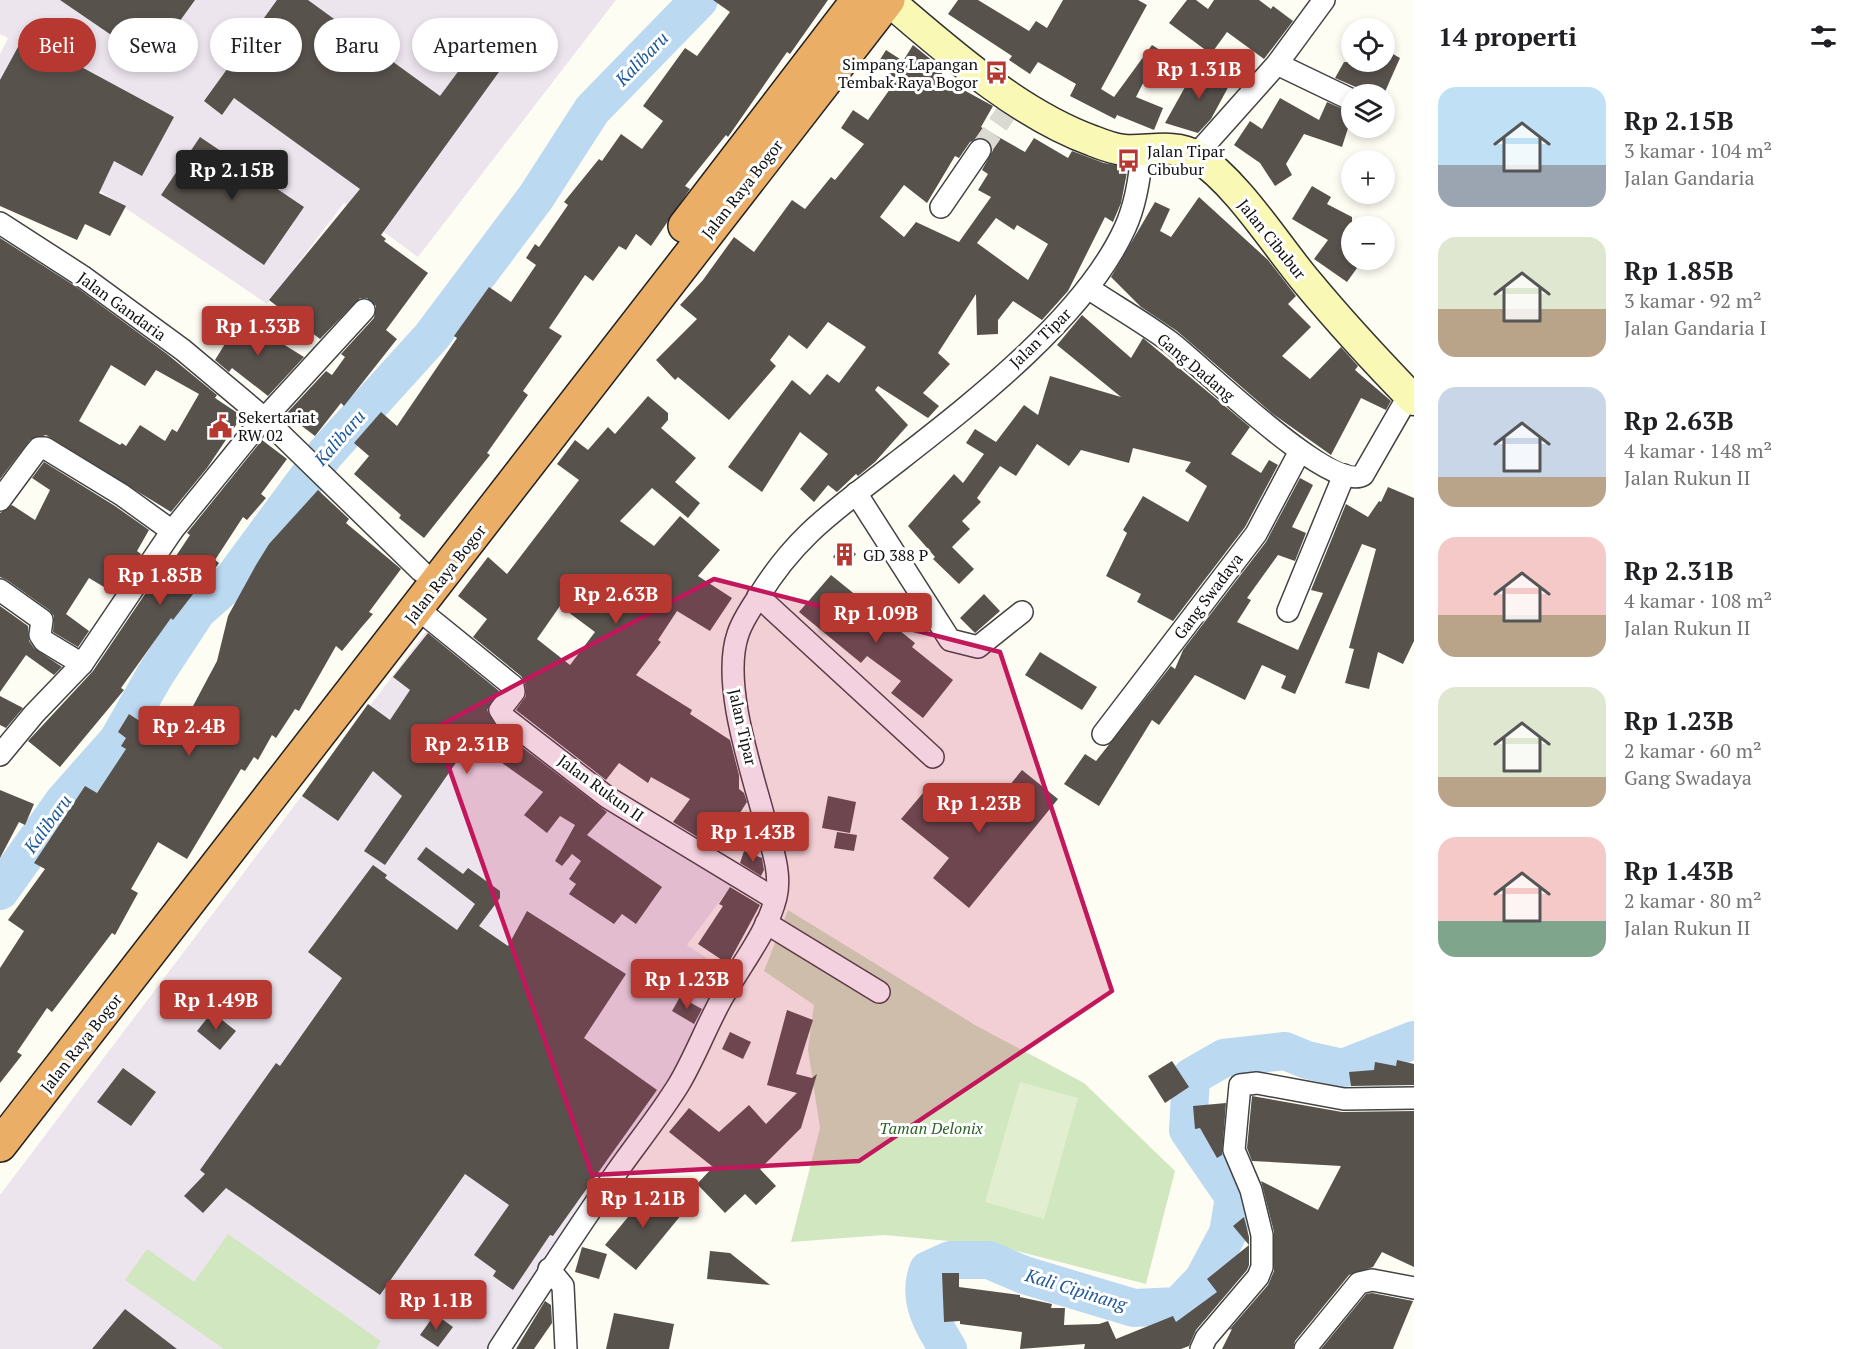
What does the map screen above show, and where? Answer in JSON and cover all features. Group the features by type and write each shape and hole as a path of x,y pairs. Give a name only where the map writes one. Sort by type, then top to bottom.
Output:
{"highway":[{"name":"Jalan Raya Bogor","path":"0,1146 301,744 421,571 858,0"},
{"name":"Jalan Raya Bogor","path":"0,1110 301,744 418,609 888,0"}],"street":[{"path":"888,0 1011,105 1092,141 1123,150 1174,150 1195,156 1277,64 1324,0"},
{"path":"1277,64 1341,95"},
{"path":"941,207 980,150"},
{"name":"Jalan Tipar","path":"500,1349 549,1269 679,1084 721,999 766,923 776,899 778,882 776,865 737,715 733,686 733,657 738,634 758,596 796,544 822,519 973,400 1046,334 1088,288 1103,268 1125,228 1134,200 1142,151"},
{"name":"Jalan Cibubur","path":"1195,156 1237,195 1313,289 1412,397"},
{"name":"Jalan Gandaria","path":"0,224 82,276 183,350 264,418 421,571"},
{"name":"Gang Dadang","path":"1088,288 1167,340 1249,412 1300,451 1344,476"},
{"path":"0,755 7,733 82,664 172,531 264,418 364,310"},
{"path":"1288,611 1344,476 1356,478 1363,475 1412,397"},
{"path":"0,500 39,448 45,448 122,495 172,531"},
{"name":"Gang Swadaya","path":"1103,734 1256,534 1300,451"},
{"path":"856,493 951,640 978,647 986,643 1022,612"},
{"path":"0,590 42,620 40,635 44,641 82,664"},
{"path":"758,596 933,757"},
{"name":"Jalan Rukun II","path":"418,609 513,686 514,692 501,710 505,718 607,797 776,899"},
{"path":"766,923 879,992"},
{"path":"1201,1349 1206,1338 1258,1277 1262,1267 1262,1235 1254,1200 1234,1150 1240,1085 1257,1083 1344,1099 1414,1098"},
{"path":"549,1269 563,1286 566,1349"},
{"path":"1305,1349 1359,1283 1372,1280 1414,1288"}],"highlighted area":[{"path":"714,579 1000,652 1112,991 859,1161 592,1175 435,728"}],"shaded area":[{"path":"0,0 616,0 418,257 344,203 267,304 0,123 0,54 8,38 0,34"},
{"path":"434,621 536,696 515,725 731,886 687,945 726,971 662,1108 499,1349 0,1349 0,1195"}],"green space":[{"name":"Taman Delonix","path":"788,910 975,1025 1084,1083 1175,1171 1146,1284 993,1245 884,1235 791,1242 820,1128 808,1049 814,1005 764,971"},
{"path":"1020,1082 1078,1098 1044,1219 985,1202"},
{"path":"228,1234 381,1341 376,1349 224,1349 125,1280 147,1249 194,1282"}],"building":[{"path":"60,0 195,0 182,18 108,18 108,33 96,25 96,18 86,18"},
{"path":"277,0 308,0 333,18 314,18 314,72 400,72 400,67 440,96 458,72 499,72 381,235 386,239 384,241 428,273 386,330 397,339 344,406 341,403 315,436 286,414 326,371 332,375 345,357 341,354 374,318 376,306 367,298 360,298 320,339 269,300 360,189 234,98 222,115 204,101 225,72 302,72 302,18 264,18"},
{"path":"713,0 828,0 790,54 787,52 728,137 726,135 685,186 690,189 651,246 636,234 626,250 619,246 593,281 585,275 549,328 562,336 523,391 528,395 487,453 490,455 424,538 399,518 401,515 354,474 369,456 354,443 381,412 397,426 457,338 454,336 489,287 511,302 536,265 526,258 535,244 539,247 568,205 564,202 599,159 602,161 621,134 642,149 663,121 643,106 685,48 697,56 730,12"},
{"path":"958,0 978,0 1029,31 1036,21 1047,28 1063,0 1138,0 1147,5 1101,89 1114,97 1152,45 1160,50 1136,97 1163,108 1154,130 1117,115 1115,119 1070,96 1076,84 1038,62 1030,74 1009,60 1012,56 948,14"},
{"path":"1187,0 1196,0 1208,9 1214,0 1259,0 1271,9 1273,6 1293,21 1264,59 1227,32 1211,54 1169,23"},
{"path":"913,45 944,70 940,77 993,106 981,127 1025,152 1034,138 1068,158 1072,151 1104,163 1128,167 1121,203 1113,222 1105,217 1068,291 1042,320 1013,301 998,320 998,334 977,335 976,294 938,353 950,364 923,393 939,406 928,418 878,386 875,390 908,425 875,462 858,476 856,474 837,492 828,485 814,502 800,489 828,454 800,432 762,492 728,467 792,380 810,395 827,374 839,383 866,347 828,322 807,349 789,335 770,360 776,366 729,420 678,377 675,380 656,360 697,319 680,305 703,280 734,237 754,252 792,200 805,209 831,177 835,180 864,144 841,128 853,110 868,120 890,89 887,88 894,77 876,66 886,50 903,61","holes":["982,137 991,144 993,150 982,170 988,174 978,190 991,197 959,242 916,222 904,237 880,217 904,185 927,203 955,156 959,158 970,142","996,218 1014,230 1017,225 1048,244 1028,280 977,243"]},
{"path":"18,47 18,72 91,72 174,117 142,176 114,161 99,193 126,206 110,236 85,224 77,240 0,206 0,80"},
{"path":"1395,55 1400,58 1395,69"},
{"path":"1199,62 1231,82 1211,119 1198,133 1165,123"},
{"path":"1341,67 1341,72 1394,72 1388,84 1349,84 1335,78"},
{"path":"1280,98 1319,120 1327,102 1341,108 1341,138 1345,138 1342,147 1304,134 1286,164 1292,175 1275,186 1260,163 1234,145 1250,121 1262,129"},
{"path":"200,137 304,207 264,265 161,195"},
{"path":"1312,186 1331,197 1327,204 1350,216 1341,216 1341,270 1356,270 1347,282 1314,259 1328,240 1292,219"},
{"path":"1199,197 1268,260 1296,296 1288,304 1311,327 1282,356 1310,379 1341,347 1358,366 1355,370 1391,401 1386,410 1361,398 1331,455 1273,414 1177,331 1141,307 1111,277 1155,202 1170,209 1160,231 1171,237"},
{"path":"0,238 75,286 167,354 217,395 215,398 242,416 207,468 171,512 46,435 30,440 0,479","holes":["111,365 145,386 156,370 199,394 177,432 172,429 165,441 140,425 126,446 122,443 120,445 79,421"]},
{"path":"1082,315 1131,358 1143,338 1250,427 1231,454 1261,473 1269,460 1278,465 1245,527 1173,621 1137,602 1141,594 1106,576 1127,533 1123,530 1143,496 1188,522 1207,486 1185,471 1191,462 1133,448 1129,463 1081,450 1069,466 1037,444 1016,476 1000,466 977,498 981,502 962,521 970,529 952,547 974,569 959,584 933,559 935,557 908,526 954,474 963,483 984,454 966,443 975,429 996,442 1024,405 1038,415 1050,376 1121,397 1057,345"},
{"path":"241,318 304,357 268,396 232,368 229,372 215,360"},
{"path":"648,396 668,413 668,420 661,428 696,458 675,482 700,503 688,518 652,488 620,521 654,546 680,516 720,550 698,576 732,598 710,631 677,611 658,640 661,642 636,675 692,710 690,714 730,740 739,775 739,789 744,793 747,802 736,819 753,825 757,841 753,851 709,834 704,841 673,822 690,799 651,777 648,783 619,763 606,780 516,710 526,696 525,683 521,676 473,637 487,619 458,596 488,557 507,574 579,480 557,464 575,440 588,450 608,427 615,434","holes":["560,606 595,632 570,665 537,639"]},
{"path":"262,440 287,459 261,494 266,498 247,520 243,517 215,560 219,563 199,591 197,589 173,620 171,618 121,688 124,690 60,767 28,741 93,671 164,566 168,568 190,535 187,533"},
{"path":"44,462 149,530 137,551 141,554 126,576 114,570 104,587 89,578 66,614 89,631 78,647 53,632 54,616 49,610 0,577 0,513 12,505 35,520 50,490 32,478"},
{"path":"1300,478 1313,485 1292,527 1306,533 1295,561 1278,555 1247,598 1251,600 1237,622 1298,650 1323,593 1311,590 1346,504 1368,517 1379,501 1381,502 1388,487 1414,498 1414,641 1403,664 1378,652 1369,689 1345,683 1354,649 1349,648 1376,549 1362,544 1295,694 1281,688 1286,676 1262,665 1245,700 1195,675 1159,725 1152,720 1099,806 1064,784 1085,754 1096,761 1171,666 1175,669 1183,650 1266,542"},
{"path":"318,490 349,519 346,523 401,569 369,612 373,614 342,651 336,646 299,711 295,709 276,738 272,735 258,760 254,757 245,771 241,769 187,859 158,842 131,889 138,893 115,935 112,933 52,1012 47,1008 17,1052 22,1055 0,1083 0,968 24,931 8,920 45,869 34,863 85,786 97,793 126,749 121,746 126,738 118,732 129,714 167,739 179,718 185,721 217,661 228,616 256,565 269,544"},
{"name":"GD 388 P","path":"843,543 856,554 846,567 833,557"},
{"path":"831,575 915,643 912,647 953,680 923,718 891,693 901,681 867,656 861,663 799,612"},
{"path":"984,594 1000,611 975,633 960,618"},
{"path":"0,606 28,626 29,641 34,648 62,667 54,675 26,655 0,692"},
{"path":"428,633 499,691 487,710 497,728 607,812 587,835 662,887 636,924 622,914 614,924 569,894 576,884 569,879 581,861 572,854 562,866 555,861 575,825 560,816 547,833 524,815 543,792 471,741 385,865 364,851 402,796 373,771 338,821 302,796 368,704 390,720 410,690 393,677"},
{"path":"1040,652 1097,687 1082,710 1025,675"},
{"path":"0,696 23,708 6,728 0,725"},
{"path":"1022,770 1058,799 969,908 933,878 949,858 901,819 929,786 977,825"},
{"path":"0,790 34,804 25,825 19,822 0,858"},
{"path":"828,796 856,802 850,833 822,828"},
{"path":"837,832 857,835 854,851 834,848"},
{"path":"426,847 463,874 468,868 500,891 500,898 479,926 508,946 527,911 626,974 584,1038 657,1090 553,1236 550,1235 513,1290 493,1276 496,1271 474,1255 509,1205 465,1174 380,1295 226,1188 203,1213 184,1196 205,1174 200,1170 276,1063 280,1066 342,978 308,952 373,865 387,875 385,878 457,930 475,904 417,859"},
{"path":"744,851 762,858 764,870 761,876 740,863"},
{"path":"730,887 760,905 728,964 698,944 723,906 719,904"},
{"path":"680,997 702,1009 694,1024 672,1011"},
{"path":"787,1010 813,1020 796,1074 812,1078 817,1074 801,1128 760,1169 776,1186 756,1205 745,1194 725,1213 697,1184 713,1167 669,1132 689,1108 719,1132 749,1105 766,1124 797,1093 767,1085"},
{"path":"212,1012 236,1031 220,1050 197,1031"},
{"path":"730,1032 751,1042 743,1059 722,1049"},
{"path":"1397,1060 1414,1064 1414,1085 1351,1086 1349,1072 1374,1070 1375,1062 1396,1066"},
{"path":"1172,1061 1189,1087 1165,1103 1148,1076"},
{"path":"123,1068 156,1092 131,1126 97,1102"},
{"path":"1252,1096 1342,1112 1414,1111 1414,1267 1382,1252 1373,1267 1349,1275 1295,1341 1293,1349 1222,1349 1232,1329 1229,1330 1268,1285 1274,1271 1274,1232 1261,1181 1318,1210 1341,1166 1252,1161 1247,1148"},
{"path":"1226,1103 1222,1155 1217,1158 1200,1128 1195,1129 1193,1106"},
{"path":"651,1189 682,1214 636,1270 605,1245"},
{"path":"1244,1217 1249,1237 1249,1245 1233,1226"},
{"path":"1249,1245 1247,1270 1196,1330 1189,1346 1181,1349 1084,1349 1085,1344 1020,1349 1022,1332 960,1324 960,1321 944,1322 942,1273 959,1273 959,1287 1020,1295 1020,1297 1052,1304 1051,1308 1065,1308 1064,1325 1099,1324 1108,1321 1116,1339 1173,1316 1176,1322 1217,1292 1207,1279"},
{"path":"582,1247 607,1254 599,1279 575,1272"},
{"path":"710,1251 730,1253 770,1285 707,1279"},
{"path":"1372,1293 1413,1301 1393,1349 1321,1349 1366,1294"},
{"path":"545,1301 551,1305 552,1323 534,1349 516,1349"},
{"path":"125,1309 177,1349 92,1349"},
{"path":"614,1313 674,1324 669,1349 606,1349"},
{"path":"435,1314 453,1327 438,1347 420,1335"}],"waterway":[{"name":"Kalibaru","path":"0,891 64,801 118,740 155,675 197,611 232,580 325,454 432,336 536,197 592,110 699,0"},
{"name":"Kali Cipinang","path":"948,1349 928,1311 924,1291 928,1270 950,1260 989,1260 1024,1275 1134,1308 1178,1306 1203,1280 1228,1233 1234,1197 1188,1130 1191,1077 1224,1058 1285,1051 1307,1060 1343,1068 1414,1040"}],"tunnel":[{"path":"980,150 1008,110"}],"place":[{"name":"Simpang Lapangan Tembak Raya Bogor","path":"996,73"},
{"name":"Jalan Tipar Cibubur","path":"1129,160"},
{"name":"Sekertariat RW 02","path":"220,426"},
{"name":"GD 388 P","path":"845,555"}]}
